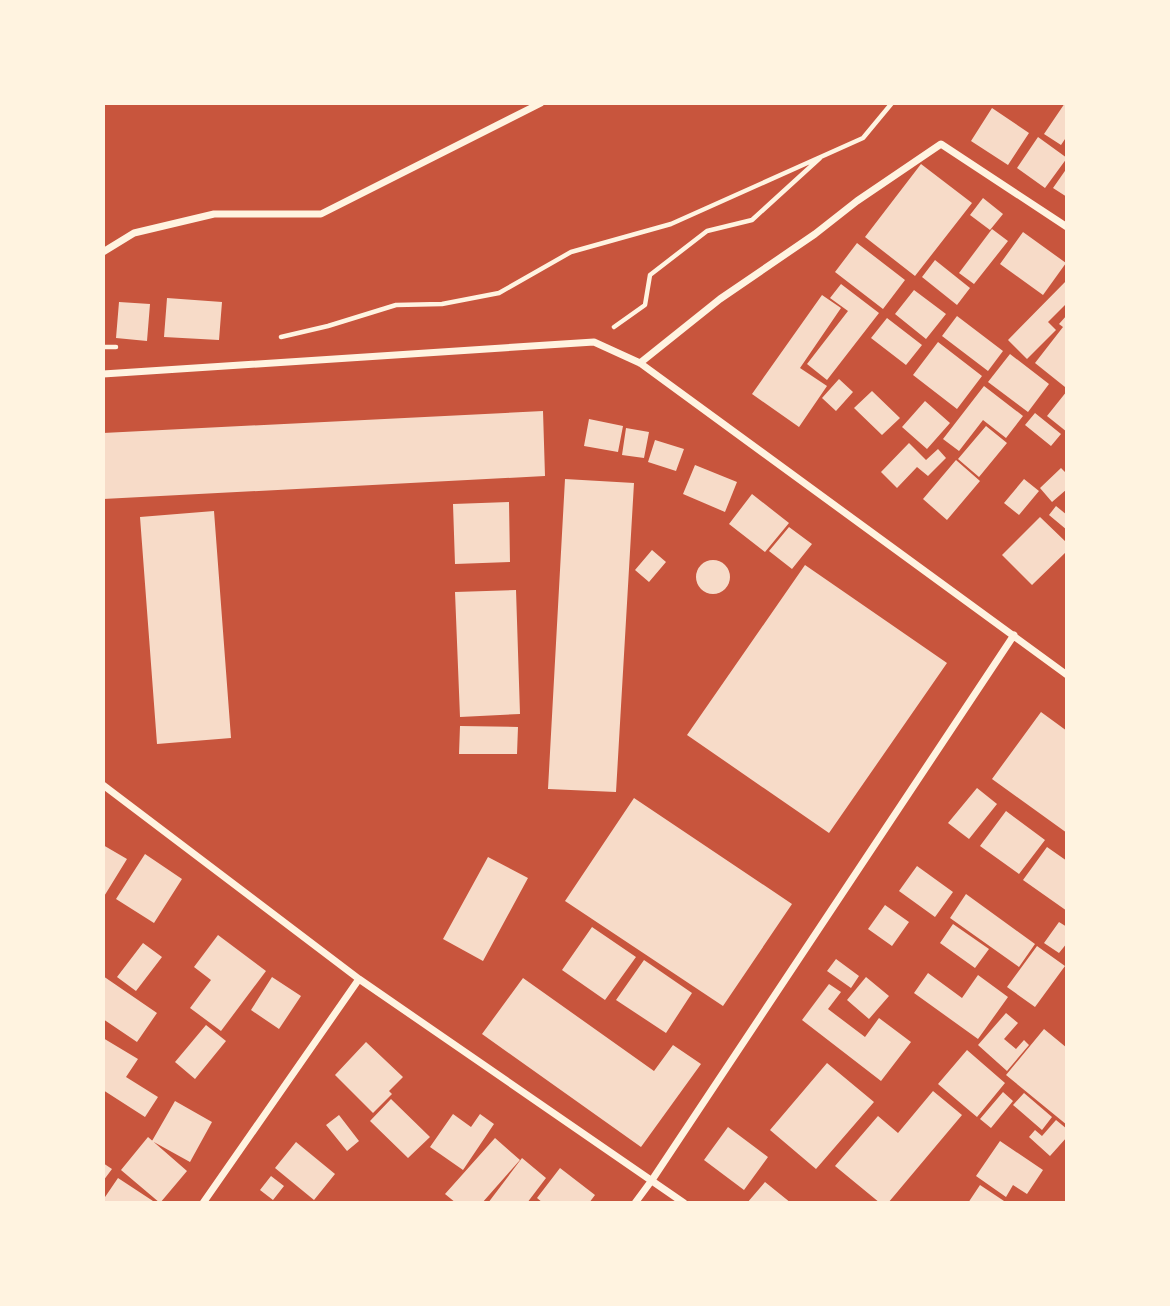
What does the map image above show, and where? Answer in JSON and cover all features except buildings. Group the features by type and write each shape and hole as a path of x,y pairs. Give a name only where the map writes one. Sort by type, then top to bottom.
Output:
{"street":[{"path":"103,252 134,233 214,214 321,214 541,103"},
{"path":"640,363 720,299 941,144 1067,228"},
{"path":"103,374 594,342 640,363 1067,675"},
{"path":"635,1203 1014,635"},
{"path":"103,785 359,979 684,1203"},
{"path":"203,1203 359,979"}],"path":[{"path":"279,338 396,305 442,304 499,293 570,252 671,224 863,138 892,103"},
{"path":"594,342 645,305 650,275 707,230 752,220 824,155"},
{"path":"103,347 117,347"}]}
